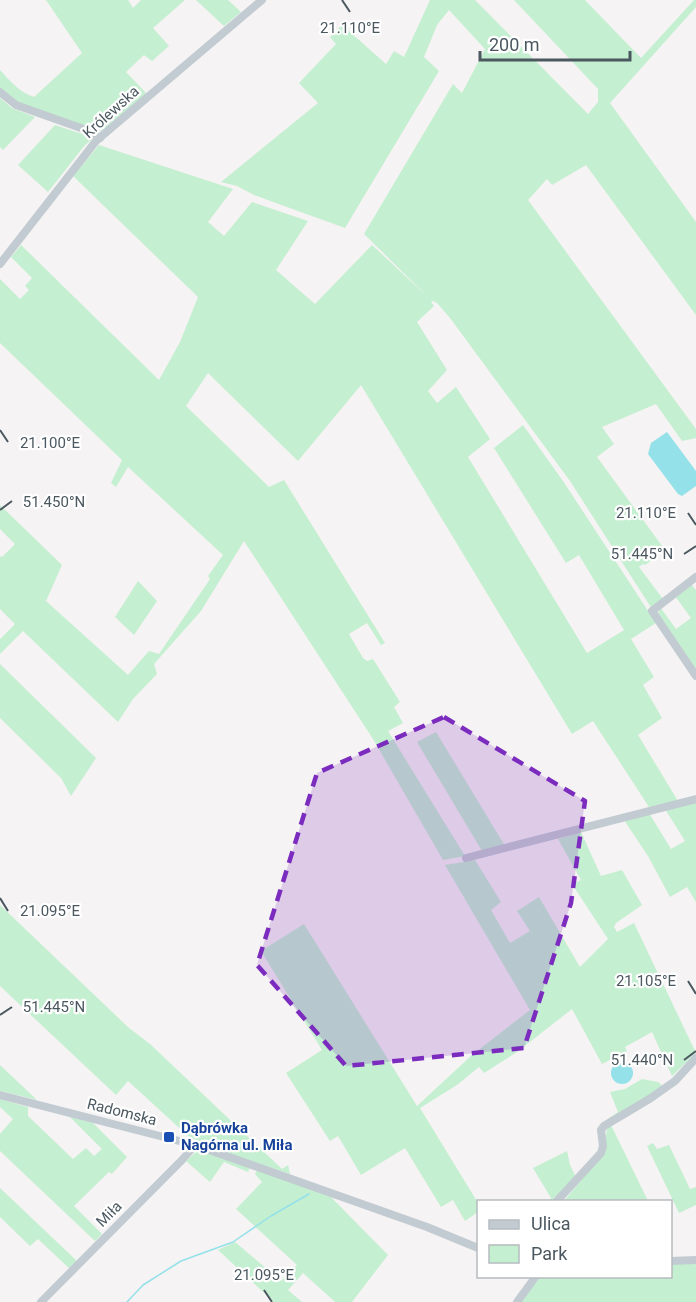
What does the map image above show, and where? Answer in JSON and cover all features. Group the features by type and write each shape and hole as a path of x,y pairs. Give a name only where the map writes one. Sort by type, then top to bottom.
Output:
{"street":[{"name":"Królewska","path":"0,264 100,138 262,0"},
{"path":"0,92 16,105 94,133 100,138"},
{"path":"696,577 652,611 696,676"},
{"path":"466,858 696,799"},
{"path":"558,1200 601,1153 603,1146 601,1130 604,1126 675,1081 696,1058"},
{"name":"Radomska","path":"0,1095 195,1145 477,1248"},
{"name":"Miła","path":"41,1302 195,1145"},
{"path":"672,1261 696,1260"},
{"path":"517,1302 535,1278"}],"highlighted area":[{"path":"444,717 585,801 571,903 524,1048 346,1066 257,965 317,773"}],"green space":[{"path":"46,0 128,0 133,8 141,0 185,0 153,28 169,46 152,61 144,55 126,72 147,94 102,131 18,103 0,88 0,70 19,89 34,97 82,53"},
{"path":"196,0 228,0 241,12 224,26"},
{"path":"430,0 475,0 588,114 598,102 598,89 514,0 585,0 641,58 696,0 696,7 610,103 696,222 696,315 586,165 552,185 547,179 528,200 696,429 696,438 682,441 656,404 602,427 614,444 597,457 665,550 639,567 663,599 652,609 570,481 450,318 433,301 431,302 434,306 417,322 447,370 428,391 437,403 456,387 490,439 468,457 587,653 624,630 579,555 566,563 494,448 523,425 563,481 656,623 631,639 654,677 643,685 662,718 638,735 678,801 649,807 593,721 572,734 361,385 298,461 208,373 186,406 269,487 284,480 385,643 381,645 367,623 349,634 363,658 367,661 373,659 400,702 394,707 403,723 388,731 465,856 443,860 373,739 244,541 201,611 154,664 157,674 133,699 118,722 23,631 0,654 0,639 15,624 0,609 0,556 2,557 15,544 0,529 0,505 62,565 46,601 128,675 149,651 159,654 210,579 208,576 223,555 128,467 116,487 111,483 122,460 0,343 0,279 20,299 29,290 25,286 32,278 11,257 21,245 159,380 180,342 198,297 73,176 99,145 233,189 208,222 224,236 252,202 308,221 276,270 315,304 372,245 428,297 364,234 453,84 462,93 485,49 449,10 437,25 424,57 439,71 345,228 254,195 237,186 221,182 318,103 299,83 336,44 330,37 342,25 386,64 394,51 404,57"},
{"path":"0,98 12,108 35,117 3,150 0,147"},
{"path":"55,125 93,139 85,145 48,192 18,165"},
{"path":"138,581 157,601 134,635 115,617"},
{"path":"691,584 696,590 696,669 658,614 660,607 676,629 691,618 675,596"},
{"path":"0,664 96,758 71,796 61,778 0,718"},
{"path":"436,732 505,846 482,851 417,742"},
{"path":"696,800 696,902 687,887 670,897 648,856 624,820 649,813 671,849 685,841 665,809"},
{"path":"581,832 601,876 622,870 642,905 616,923 614,927 617,932 634,923 696,1053 672,1076 652,1032 625,1047 627,1051 602,1064 572,1009 517,1052 484,1073 479,1067 457,1085 420,1108 477,1201 477,1213 465,1221 453,1200 441,1207 405,1148 361,1175 338,1136 330,1141 286,1073 322,1050 261,951 304,924 417,1106 472,1055 530,1010 445,865 475,860 501,902 491,910 510,943 530,931 517,911 539,897 580,967 608,939 572,884 581,880 558,839"},
{"path":"0,905 282,1169 288,1165 290,1174 209,1147 188,1136 128,1081 116,1095 0,986"},
{"path":"0,1065 37,1100 0,1091"},
{"path":"642,1079 658,1082 664,1087 603,1122 618,1112 610,1092 625,1089"},
{"path":"0,1099 28,1107 28,1116 73,1159 86,1148 94,1156 102,1149 69,1116 93,1123 127,1157 112,1174 109,1172 74,1206 102,1234 95,1241 0,1151 0,1134 13,1119 0,1107"},
{"path":"611,1125 648,1200 565,1200 604,1153 607,1128"},
{"path":"653,1143 657,1149 669,1145 690,1189 696,1187 696,1205 679,1213 647,1146"},
{"path":"198,1150 250,1167 248,1172 224,1162 210,1182 186,1161"},
{"path":"567,1151 576,1177 550,1200 551,1198 533,1168"},
{"path":"257,1170 330,1196 388,1255 352,1302 335,1302 303,1273 288,1290 302,1302 274,1302 218,1250 235,1242 281,1281 297,1265 236,1209 262,1182 255,1174"},
{"path":"0,1188 77,1261 69,1268 38,1239 30,1246 0,1217"},
{"path":"696,1263 696,1302 519,1302 538,1278 672,1278 672,1264"}],"water":[{"path":"667,432 696,471 696,486 682,496 678,494 648,454 651,443"},
{"path":"618,1062 626,1062 633,1069 633,1077 626,1084 618,1084 611,1077 611,1069"}],"waterway":[{"path":"127,1302 143,1285 181,1261 233,1242 309,1194"}],"place":[{"name":"Dąbrówka Nagórna ul. Miła","path":"169,1137"}]}
